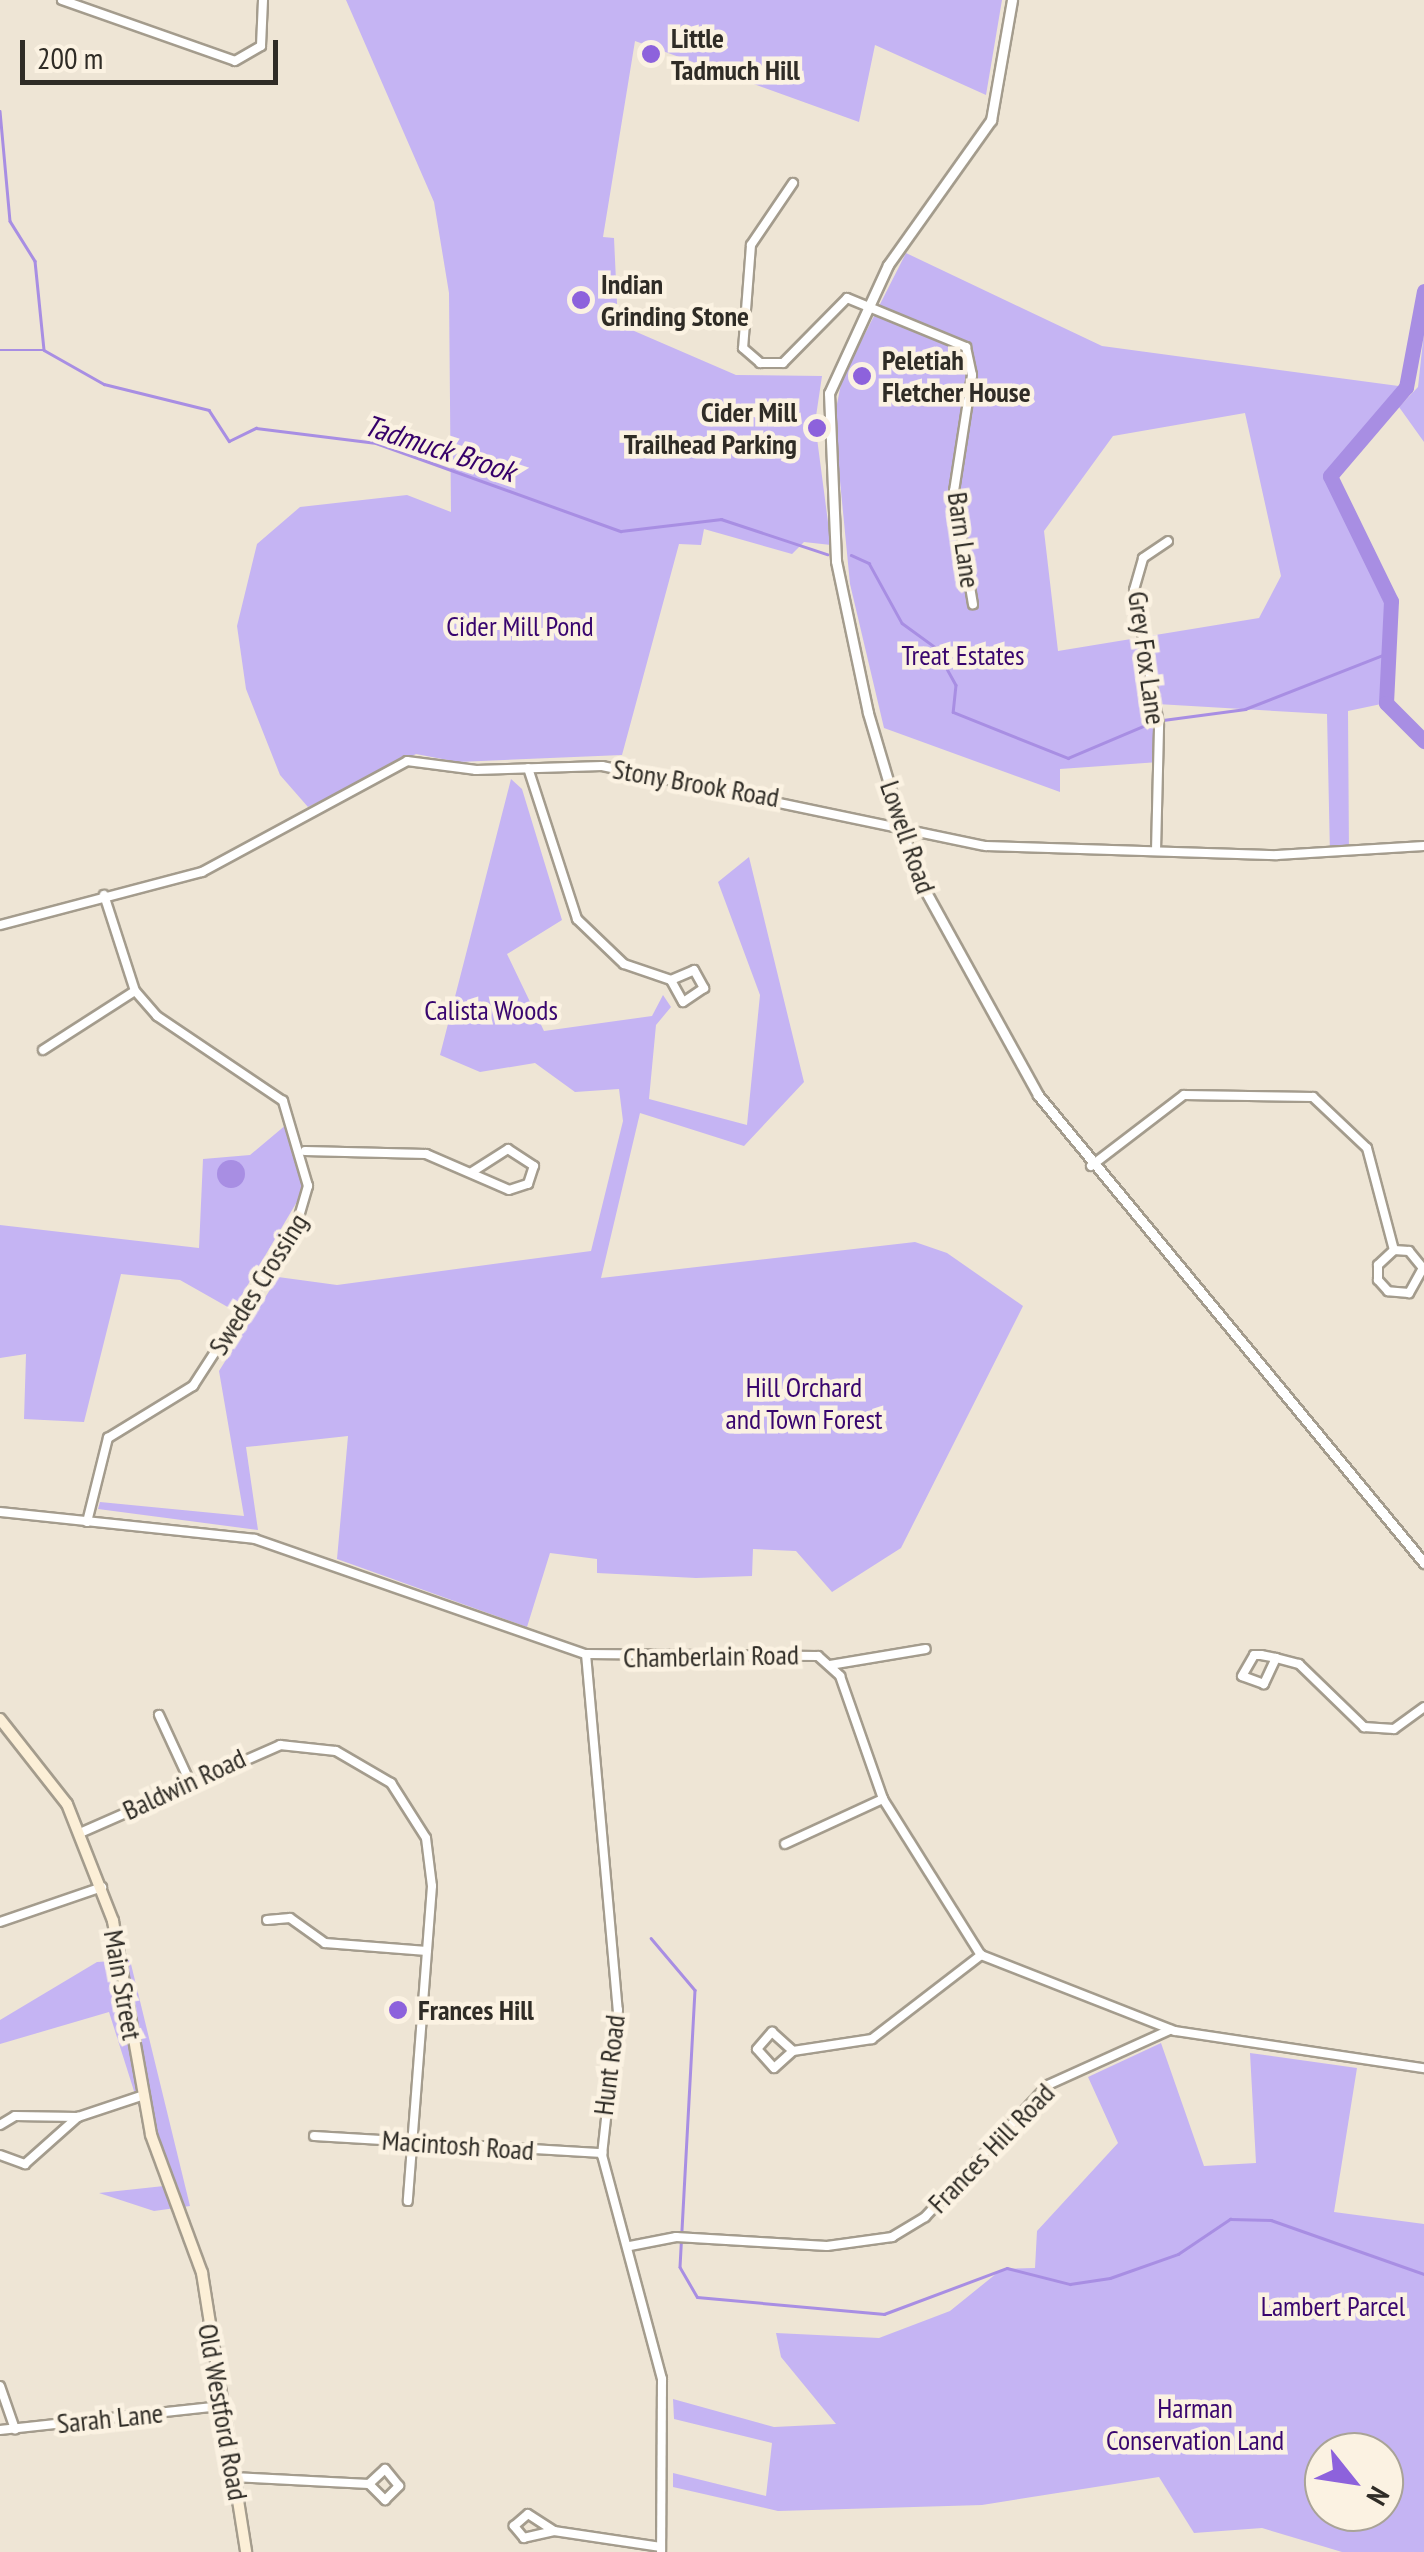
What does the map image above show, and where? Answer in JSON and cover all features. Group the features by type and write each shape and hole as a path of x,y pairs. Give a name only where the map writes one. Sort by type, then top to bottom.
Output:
{"main road":[{"name":"Main Street","path":"3,1728 44,1766 80,1832 102,1887 144,2095 202,2272"},
{"name":"Old Westford Road","path":"202,2272 220,2406 246,2552"}],"street":[{"path":"62,0 235,61 261,46 263,0"},
{"name":"Lowell Road","path":"1012,0 998,102 981,141 866,302 829,393 827,452 840,584 901,828 929,900 1006,1038 1090,1166 1424,1564"},
{"path":"793,183 752,245 746,352 764,365 783,363 833,303 866,302"},
{"name":"Barn Lane","path":"866,302 970,354 954,491 973,604"},
{"name":"Grey Fox Lane","path":"1156,851 1158,762 1150,670 1134,584 1147,552 1168,540"},
{"name":"Stony Brook Road","path":"0,925 202,872 393,765 663,775 986,846 1360,854 1424,846"},
{"path":"528,768 576,919 608,954 672,980 683,1002 704,988 689,968 672,980"},
{"name":"Swedes Crossing","path":"88,1522 108,1438 193,1386 270,1273 307,1207 305,1151 283,1101 156,1016 135,991 104,895"},
{"path":"43,1050 135,991"},
{"path":"1090,1166 1184,1095 1313,1097 1367,1148 1394,1250"},
{"path":"305,1151 414,1152 516,1190 534,1166 508,1149 472,1172"},
{"path":"1394,1250 1409,1250 1423,1268 1420,1283 1402,1295 1388,1292 1377,1272 1394,1250"},
{"name":"Chamberlain Road","path":"0,1512 254,1539 586,1654 787,1650 830,1665 883,1799 981,1955"},
{"path":"830,1665 926,1649"},
{"name":"Hunt Road","path":"586,1654 617,1991 602,2154 630,2246 664,2410 661,2549"},
{"path":"1276,1658 1264,1684 1242,1676 1250,1656 1276,1658 1314,1673 1364,1728 1394,1729 1424,1707"},
{"path":"159,1714 189,1780"},
{"name":"Baldwin Road","path":"80,1832 189,1780 280,1745 336,1751 373,1769 407,1802 426,1838 427,1951 408,2201"},
{"path":"785,1844 883,1799"},
{"path":"0,1922 102,1887"},
{"path":"267,1920 290,1918 317,1941 427,1951"},
{"path":"793,2050 772,2032 757,2052 774,2068 793,2050 884,2034 981,1955 1170,2030 1424,2068"},
{"name":"Frances Hill Road","path":"630,2246 676,2236 828,2246 892,2237 925,2217 1048,2085 1170,2030"},
{"path":"0,2125 14,2116 78,2116 144,2095"},
{"path":"0,2155 33,2160 78,2116"},
{"name":"Macintosh Road","path":"314,2136 602,2154"},
{"path":"0,2386 15,2429"},
{"name":"Sarah Lane","path":"0,2430 220,2406"},
{"path":"233,2478 369,2484 385,2500 399,2486 385,2470 369,2484"},
{"path":"554,2531 528,2514 514,2526 524,2538 554,2531 661,2549"}],"green space":[{"name":"Cider Mill Pond","path":"346,0 1002,0 986,95 875,45 859,122 635,41 603,237 614,238 618,324 736,375 822,376 815,423 831,545 804,542 792,554 704,529 701,545 679,544 622,755 458,762 416,754 308,807 280,775 246,689 237,626 257,544 300,507 407,495 451,512 449,293 434,202"},
{"name":"Treat Estates","path":"906,253 1102,346 1406,387 1330,477 1391,601 1386,703 1348,711 1349,854 1330,855 1327,714 1157,704 1159,762 1060,769 1060,792 884,728 850,584 834,419 842,379","holes":["1245,413 1281,576 1259,618 1058,651 1044,531 1113,436"]},
{"path":"1424,332 1424,442 1399,407 1418,387"},
{"name":"Hill Orchard and Town Forest","path":"511,779 522,789 562,920 507,954 544,1031 652,1016 663,995 671,1007 656,1025 649,1099 747,1125 760,995 718,882 749,857 804,1082 744,1146 640,1113 601,1278 915,1242 947,1253 1023,1306 901,1548 832,1592 796,1551 753,1549 752,1576 696,1578 597,1573 597,1559 550,1553 527,1627 337,1559 348,1436 246,1447 258,1530 98,1509 100,1502 244,1516 219,1371 278,1277 337,1285 591,1251 623,1121 619,1089 575,1092 535,1063 480,1072 440,1055"},
{"path":"287,1124 303,1180 298,1200 233,1310 180,1280 121,1274 84,1422 24,1419 26,1354 0,1358 0,1225 199,1248 203,1159 250,1155"},
{"path":"130,1960 190,2206 154,2211 99,2193 164,2186 109,2012 0,2044 0,2020 97,1962"},
{"path":"1161,2043 1204,2166 1256,2163 1250,2053 1357,2068 1334,2212 1424,2224 1424,2552 1342,2552 1262,2528 1194,2533 1159,2477 982,2505 778,2511 673,2487 673,2473 766,2496 772,2443 674,2419 673,2399 774,2427 836,2424 781,2357 776,2333 879,2338 950,2311 1002,2269 1035,2268 1037,2231 1118,2143 1088,2077"}],"shaded area":[{"path":"231,1160 241,1164 245,1174 241,1184 231,1188 221,1184 217,1174 221,1164"}],"waterway":[{"path":"0,111 10,221 35,261 44,350"},
{"path":"1424,291 1406,387 1330,476 1391,601 1386,703 1424,741"},
{"name":"Tadmuck Brook","path":"0,350 44,350 104,384 209,410 229,441 256,428 376,443 621,531 721,519 827,554"},
{"name":"Tadmuck Brook","path":"851,555 869,563 902,623 935,647 956,685 953,712 1068,758 1155,721"},
{"name":"Tadmuck Brook","path":"1163,720 1245,709 1388,653"},
{"path":"651,1938 695,1990 680,2267 697,2297 884,2314 1007,2268 1070,2284 1110,2278 1178,2254 1230,2219 1271,2220 1424,2274"}],"place":[{"name":"Little Tadmuch Hill","path":"651,54"},
{"name":"Indian Grinding Stone","path":"581,300"},
{"name":"Peletiah Fletcher House","path":"862,376"},
{"name":"Cider Mill Trailhead Parking","path":"817,428"},
{"name":"Frances Hill","path":"398,2010"}],"park label":[{"name":"Calista Woods","path":"491,1010"},
{"name":"Lambert Parcel","path":"1333,2306"},
{"name":"Harman Conservation Land","path":"1195,2424"}]}
